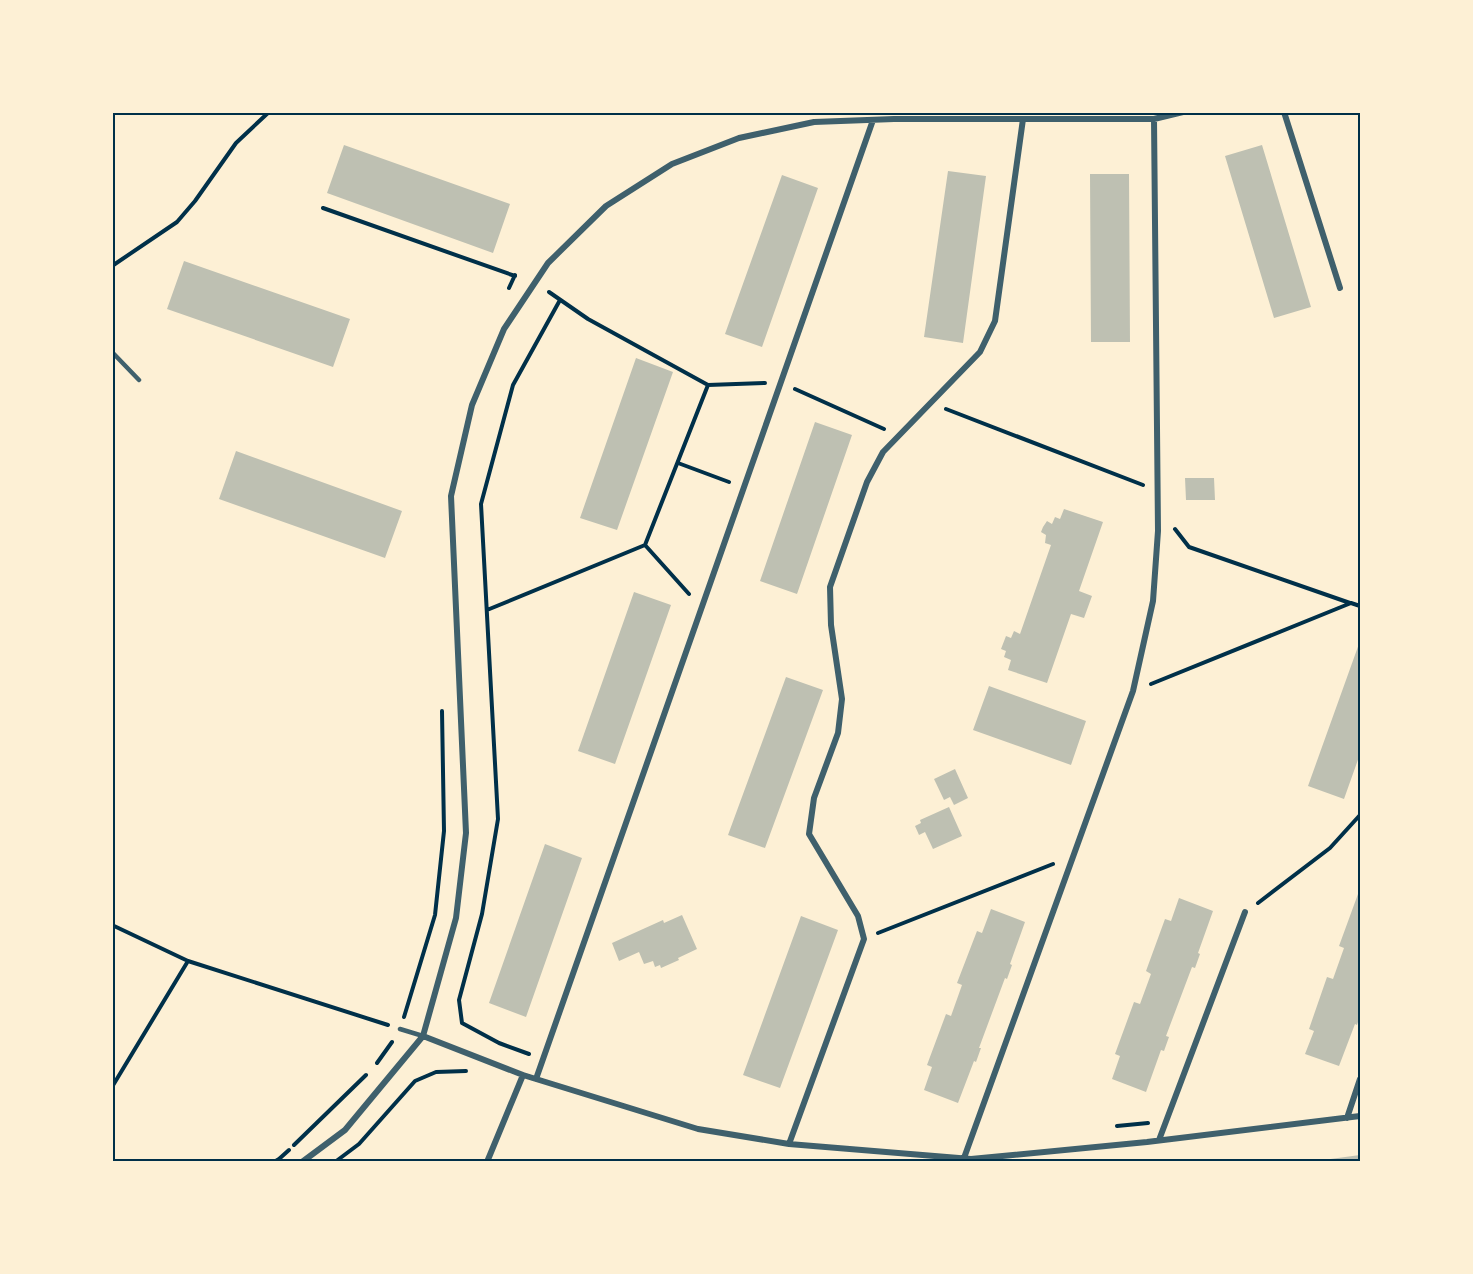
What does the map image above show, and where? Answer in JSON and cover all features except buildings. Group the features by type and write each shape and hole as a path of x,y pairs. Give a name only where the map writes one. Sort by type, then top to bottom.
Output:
{"street":[{"path":"302,1161 345,1130 423,1036 456,918 466,833 451,496 472,405 504,329 548,263 606,206 672,164 739,138 814,122 927,116 1154,119 1183,112"},
{"path":"1284,112 1340,288"},
{"path":"789,1144 864,939 858,916 809,834 814,798 838,733 842,699 831,625 830,587 867,482 883,453 980,352 995,321 1023,119"},
{"path":"964,1158 1133,691 1153,601 1158,507 1154,119"},
{"path":"536,1079 873,120"},
{"path":"1159,1140 1245,912"},
{"path":"423,1036 523,1075 698,1129 789,1144 964,1158 1159,1140 1360,1116"},
{"path":"487,1161 523,1075"},
{"path":"1347,1118 1360,1079"}],"lane":[{"path":"842,112 842,121"},
{"path":"112,351 139,380"},
{"path":"400,1029 423,1036"}],"path":[{"path":"112,266 177,222 195,201 236,143 269,112"},
{"path":"323,208 535,282 588,319 708,384 781,383 899,436"},
{"path":"544,1055 529,1054 499,1043 462,1023 459,1000 482,914 498,819 481,504 513,385 560,300"},
{"path":"487,610 645,545 708,384"},
{"path":"931,403 1158,491"},
{"path":"678,463 744,488"},
{"path":"1158,507 1189,547 1360,606"},
{"path":"645,545 701,608"},
{"path":"1133,691 1351,603"},
{"path":"1245,912 1330,848 1360,815"},
{"path":"864,939 1073,856"},
{"path":"112,925 188,961 400,1029"},
{"path":"112,1087 188,961"},
{"path":"274,1161 279,1159 372,1070 400,1029 413,987"},
{"path":"334,1161 359,1144 416,1081 436,1072 468,1071"},
{"path":"1109,1127 1167,1121"}]}
